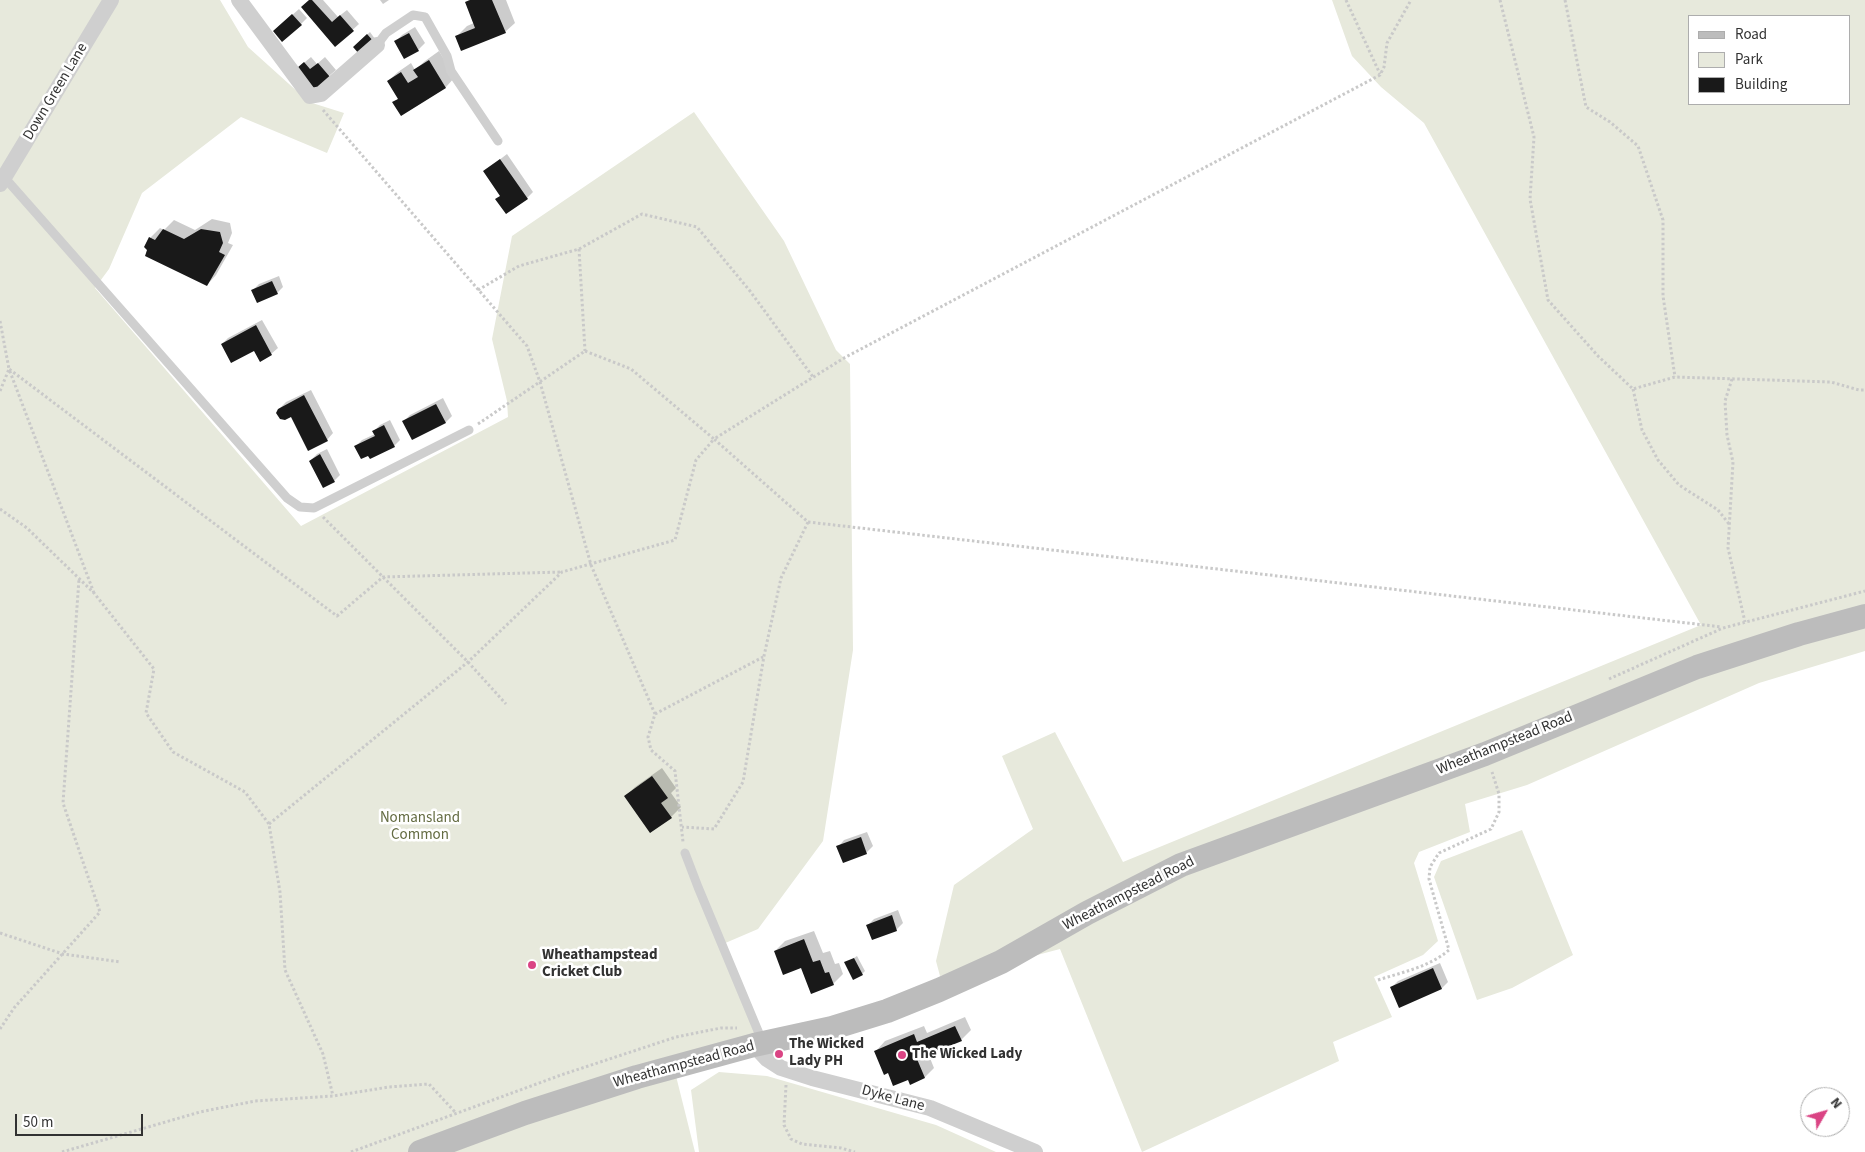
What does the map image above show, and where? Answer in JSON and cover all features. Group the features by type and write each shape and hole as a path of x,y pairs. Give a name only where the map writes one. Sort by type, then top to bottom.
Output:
{"main road":[{"name":"Wheathampstead Road","path":"420,1152 525,1113 758,1039 842,1025 887,1011 1001,962 1087,913 1181,865 1485,754 1697,667 1799,634 1865,616"}],"street":[{"name":"Down Green Lane","path":"2,181 111,0"},
{"path":"238,0 310,96 321,94 377,46"},
{"name":"Dyke Lane","path":"758,1039 766,1058 786,1070 930,1108 1035,1152"}],"lane":[{"path":"377,46 386,33 413,14 425,17 447,56 451,70 498,141"},
{"path":"2,181 287,498 300,507 314,508 469,430"},
{"path":"685,853 758,1039"}],"path":[{"path":"1346,0 1380,75"},
{"path":"9,369 338,616 383,577 562,572 591,565 675,540 696,460 714,439 813,377 844,358 1380,75 1384,67 1387,43 1411,0"},
{"path":"1500,0 1534,137 1530,198 1548,300 1598,356 1633,389 1642,430 1658,460 1679,484 1718,510 1729,524"},
{"path":"1565,0 1586,107 1610,122 1638,146 1663,220 1663,296 1674,377"},
{"path":"310,96 527,346 540,382 591,565 655,714 648,738 650,750 675,771 685,853"},
{"path":"478,290 519,266 579,249 642,214 697,227 750,291 813,377"},
{"path":"579,249 585,351"},
{"path":"0,321 9,369 94,593"},
{"path":"469,430 585,351"},
{"path":"585,351 631,369 808,522 1723,628"},
{"path":"0,391 9,369"},
{"path":"1633,389 1674,377 1831,382 1865,390"},
{"path":"1732,379 1725,401 1727,435 1733,462 1728,548 1745,622"},
{"path":"314,508 468,662 506,704"},
{"path":"0,509 27,528 94,593 154,668 146,713 173,752 245,792 268,824 280,892 285,970 324,1054 333,1096"},
{"path":"682,828 714,829 743,782 764,656 781,578 808,522"},
{"path":"268,824 468,662 562,572"},
{"path":"0,1029 14,1008 100,912 63,803 79,578"},
{"path":"655,714 764,656"},
{"path":"1378,980 1427,964 1449,950 1429,879 1430,867 1439,853 1491,829 1499,812 1499,794 1485,754"},
{"path":"0,933 63,954 121,962"},
{"path":"351,1152 455,1112 676,1037 721,1028 758,1039"},
{"path":"786,1070 784,1125 791,1138 802,1144 841,1148 855,1152"},
{"path":"62,1152 200,1112 255,1101 333,1096 389,1087 428,1084 455,1112"}],"green space":[{"name":"Nomansland Common","path":"0,0 220,0 248,47 309,102 344,113 327,153 241,117 142,193 109,269 95,288 301,526 508,417 507,401 492,339 512,236 694,112 784,241 836,350 850,364 853,650 823,841 758,929 723,944 770,1050 676,1076 695,1152 0,1152"},
{"path":"1332,0 1865,0 1865,651 1759,683 1527,785 1465,804 1470,832 1419,852 1414,863 1438,941 1423,955 1374,977 1392,1017 1333,1042 1339,1061 1142,1152 1060,949 1007,963 940,976 936,961 954,885 1033,829 1002,756 1055,732 1123,862 1701,625 1424,123 1381,87 1352,56"},
{"path":"1522,830 1573,955 1512,988 1477,1000 1434,877 1441,861"},
{"path":"719,1072 767,1076 936,1125 996,1152 699,1152 691,1090"}],"building":[{"path":"309,0 312,0 332,22 340,15 354,31 335,47 301,7"},
{"path":"470,0 492,0 506,33 461,51 455,36 475,28 465,2"},
{"path":"292,14 302,25 282,42 273,31"},
{"path":"409,33 419,51 404,59 394,41"},
{"path":"367,34 374,42 360,55 353,47"},
{"path":"429,60 446,88 401,116 392,102 398,99 387,81 401,72 408,83 418,77 413,70"},
{"path":"304,62 310,69 318,63 330,77 315,90 297,68"},
{"path":"500,159 528,199 506,214 495,199 500,196 483,171"},
{"path":"163,229 184,239 201,229 220,232 223,243 219,252 225,255 207,286 145,256 147,250 144,247 149,237 155,240"},
{"path":"272,281 278,294 257,303 251,290"},
{"path":"256,325 272,355 260,362 254,351 231,363 221,344"},
{"path":"304,395 328,441 308,451 291,417 285,420 280,419 276,413 278,409"},
{"path":"436,404 446,423 412,440 402,421"},
{"path":"384,425 395,447 370,459 368,456 361,459 354,446 375,436 372,431"},
{"path":"320,454 335,482 323,488 309,461"},
{"path":"652,776 668,798 661,803 672,818 650,833 624,796"},
{"path":"861,837 867,854 843,863 836,846"},
{"path":"892,915 897,931 872,940 866,925"},
{"path":"804,939 813,962 820,960 825,973 829,972 834,985 811,994 801,968 783,975 774,951"},
{"path":"854,958 863,975 853,980 844,962"},
{"path":"1433,968 1442,989 1399,1008 1390,987"},
{"name":"The Wicked Lady","path":"955,1026 962,1041 917,1059 925,1078 910,1085 908,1080 893,1086 888,1073 884,1075 874,1051 914,1034 917,1042"}],"place":[{"name":"Wheathampstead Cricket Club","path":"532,965"},
{"name":"The Wicked Lady PH","path":"779,1054"},
{"name":"The Wicked Lady","path":"902,1055"}]}
